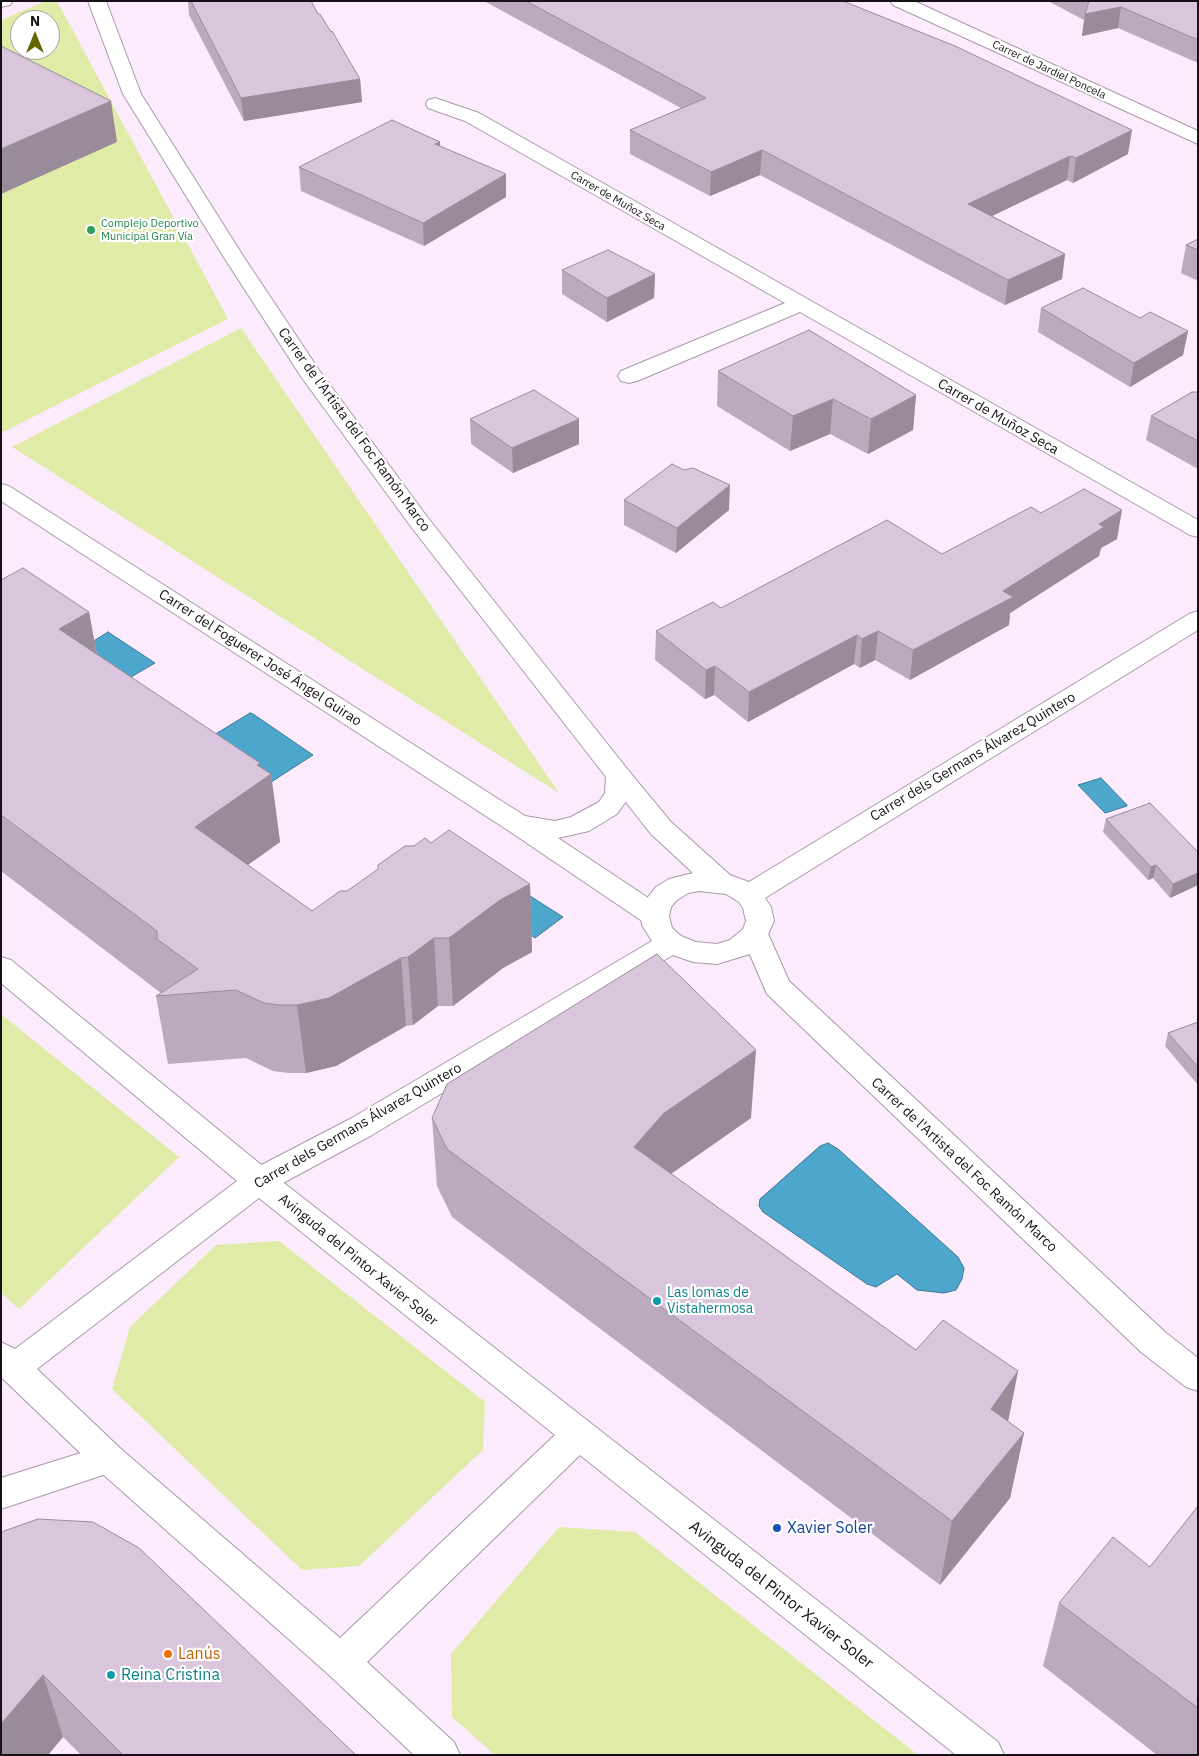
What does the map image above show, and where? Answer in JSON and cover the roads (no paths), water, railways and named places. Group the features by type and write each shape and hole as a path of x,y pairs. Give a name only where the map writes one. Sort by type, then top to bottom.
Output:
{"street":[{"name":"Carrer de l'Artista del Foc Ramón Marco","path":"97,1 132,94 235,259 310,373 420,523 619,776 662,828 720,882"},
{"name":"Carrer de Jardiel Poncela","path":"899,1 1198,138"},
{"name":"Carrer de Muñoz Seca","path":"435,104 472,117 1198,530"},
{"path":"630,376 799,304"},
{"name":"Carrer del Foguerer José Ángel Guirao","path":"1,491 519,825 655,916"},
{"name":"Carrer dels Germans Álvarez Quintero","path":"748,896 1198,619"},
{"name":"Carrer del Foguerer José Ángel Guirao","path":"519,825 555,830 579,825 608,808 618,794 619,776"},
{"name":"Carrer de l'Artista del Foc Ramón Marco","path":"662,828 679,886"},
{"path":"699,881 720,882 736,887 748,896 757,907 760,921 755,934 740,947 717,954 693,952 671,943 662,935 656,925 655,916 658,904 666,894 679,886 699,881"},
{"name":"Carrer de l'Artista del Foc Ramón Marco","path":"755,934 777,987 1153,1342 1198,1377"},
{"name":"Carrer dels Germans Álvarez Quintero","path":"5,1367 258,1181 361,1127 671,943"},
{"name":"Avinguda del Pintor Xavier Soler","path":"1,967 258,1181 985,1755"},
{"path":"5,1367 341,1662 441,1755"},
{"path":"341,1662 578,1435"},
{"path":"1,1494 110,1459"}],"water":[{"path":"108,632 155,663 131,677 84,647"},
{"path":"250,713 313,755 265,786 204,741"},
{"path":"1101,778 1127,806 1105,813 1078,785"},
{"path":"505,880 563,917 535,938 477,898"},
{"path":"828,1143 838,1149 958,1257 964,1268 962,1279 956,1290 944,1293 917,1290 897,1274 876,1287 867,1284 763,1212 759,1206 760,1199 820,1146"}],"place":[{"name":"Complejo Deportivo Municipal Gran Vía","path":"91,230"},
{"name":"Las lomas de Vistahermosa","path":"657,1301"},
{"name":"Xavier Soler","path":"777,1528"},
{"name":"Lanús","path":"168,1654"},
{"name":"Reina Cristina","path":"111,1675"}]}
